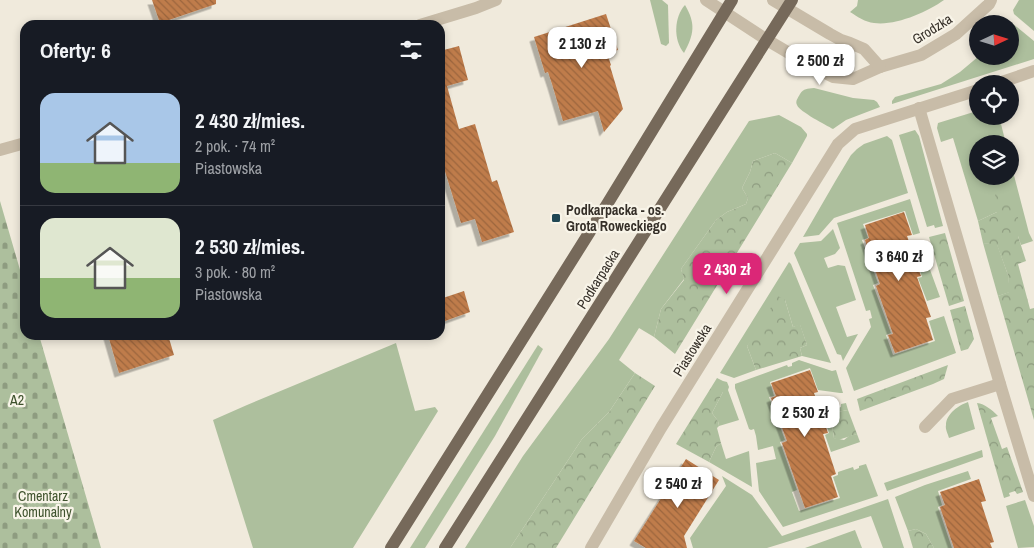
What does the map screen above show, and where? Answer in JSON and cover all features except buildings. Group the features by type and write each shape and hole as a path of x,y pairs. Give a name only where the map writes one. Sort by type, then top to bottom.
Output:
{"main road":[{"path":"391,548 606,206 732,0"},
{"name":"Podkarpacka","path":"445,548 790,4"}],"street":[{"path":"433,20 474,4 496,0"},
{"name":"Grodzka","path":"706,0 810,66 833,77 854,79 880,67 921,55 956,34 991,0"},
{"path":"773,0 790,4 830,34 864,49 880,67"},
{"path":"1019,76 1034,71"},
{"path":"969,93 919,108 1000,384 1030,474 1034,496"},
{"name":"Piastowska","path":"591,548 666,420 838,144 855,129 919,108"},
{"path":"0,150 20,144"},
{"path":"925,428 952,399 1000,384"}],"green space":[{"path":"650,0 662,0 668,5 669,43 666,46 661,44"},
{"path":"858,0 944,0 911,17 892,22 874,23 868,22 850,12 857,6"},
{"path":"1019,0 1034,0 1034,31 1019,18 1019,15 1014,14 1013,10"},
{"path":"685,5 691,18 692,34 684,53 678,42 676,29 681,10"},
{"path":"1019,29 1034,41 1034,59 1019,64"},
{"path":"969,64 1015,65 984,75 969,75 969,80 892,104 895,97 941,84"},
{"path":"814,88 853,98 874,100 880,107 846,120 833,129 808,115 797,105 801,92"},
{"path":"969,113 969,125 1001,125 1004,135 969,135 969,185 1017,185 1029,233 1033,241 1021,245 1018,236 1018,217 997,212 978,221 953,138 941,142 937,128 938,123"},
{"path":"779,115 801,127 807,134 792,163 775,153 753,161 742,188 748,198 746,204 727,212 716,220 681,269 684,279 661,309 654,337 639,328 619,360 635,373 609,412 582,439 510,548 465,548 523,456 609,339 749,121"},
{"path":"915,130 919,136 943,226 935,228 934,225 927,227 899,135"},
{"path":"887,136 892,140 908,193 834,218 819,235 803,237 851,155 864,144"},
{"path":"775,153 792,163 675,354 654,337 661,309 684,280 681,269 716,220 727,212 746,204 748,198 742,188 753,161"},
{"path":"1007,191 1014,217 1018,217 1018,236 1026,261 1018,264 1030,309 1034,308 1034,420 998,296 1009,292 1008,275 997,245 983,243 978,221 997,212 995,194"},
{"path":"910,199 920,233 913,235 905,211 863,224 868,238 862,240 878,283 873,285 891,333 886,335 893,355 935,341 929,321 944,316 956,353 854,391 846,368 871,327 869,319 872,318 870,310 866,311 837,223"},
{"name":"Cmentarz Komunalny","path":"0,201 20,270 20,340 40,340 101,548 0,548"},
{"path":"833,229 840,248 835,254 824,258 828,268 838,265 845,266 856,300 836,307 847,337 858,334 843,361 841,355 837,354 794,253 800,243 821,241"},
{"path":"945,233 964,301 949,306 929,237"},
{"path":"983,243 997,244 1008,275 1010,292 998,296"},
{"path":"925,256 940,297 927,301 918,278 922,277 916,259"},
{"path":"789,262 831,363 802,356 800,348 807,345 800,325 793,327 785,300 747,346 756,370 734,378 720,373"},
{"path":"778,296 785,300 793,327 800,324 807,345 800,348 802,356 756,370 747,346"},
{"path":"965,306 974,339 968,349 961,351 950,310"},
{"path":"396,343 415,411 435,407 438,411 353,548 253,548 213,420"},
{"path":"538,345 543,349 495,436 425,548 410,548"},
{"path":"799,360 832,371 836,370 843,393 818,390 810,368 770,382 774,396 769,397 785,440 780,442 797,490 792,492 799,511 840,498 833,477 838,475 838,472 853,467 854,470 866,464 878,496 783,527 759,491 756,463 776,459 773,446 758,450 754,429 749,429 735,384 787,365 788,367 792,366 792,363"},
{"path":"948,365 944,379 860,411 857,399"},
{"path":"635,373 655,386 556,548 510,548 582,439 609,412"},
{"path":"717,378 723,381 723,392 712,413 718,421 719,426 717,428 721,443 716,447 709,462 676,444"},
{"path":"723,381 727,382 739,420 719,426 712,413 723,392"},
{"path":"968,402 975,429 949,438 946,430 948,417 961,405"},
{"path":"846,403 848,410 837,412 832,425 834,438 844,440 849,436 857,434 860,442 831,452 825,435 829,433 822,411 841,407 841,404"},
{"path":"977,403 986,406 998,416 991,418 1002,449 1007,447 1023,492 1017,494 1015,491 1009,493 1010,496 1004,498"},
{"path":"848,410 857,434 838,440 834,438 829,417 837,412"},
{"path":"721,443 726,459 749,451 752,487 709,462 716,447"},
{"path":"982,450 983,457 887,491 884,483"},
{"path":"968,471 971,479 938,491 942,505 938,507 952,548 934,548 926,534 916,529 908,531 895,497"},
{"path":"722,476 752,495 782,536 888,499 904,548 883,548 871,516 767,548 693,548 690,538 726,486"},
{"path":"1025,500 1034,526 1034,547 1018,548 1006,506"},
{"path":"916,529 926,534 934,548 913,548 908,531"},
{"path":"855,530 862,548 805,548"}],"place":[{"name":"Podkarpacka - os. Grota Roweckiego","path":"556,218"}],"park label":[{"name":"A2","path":"17,400"}]}
